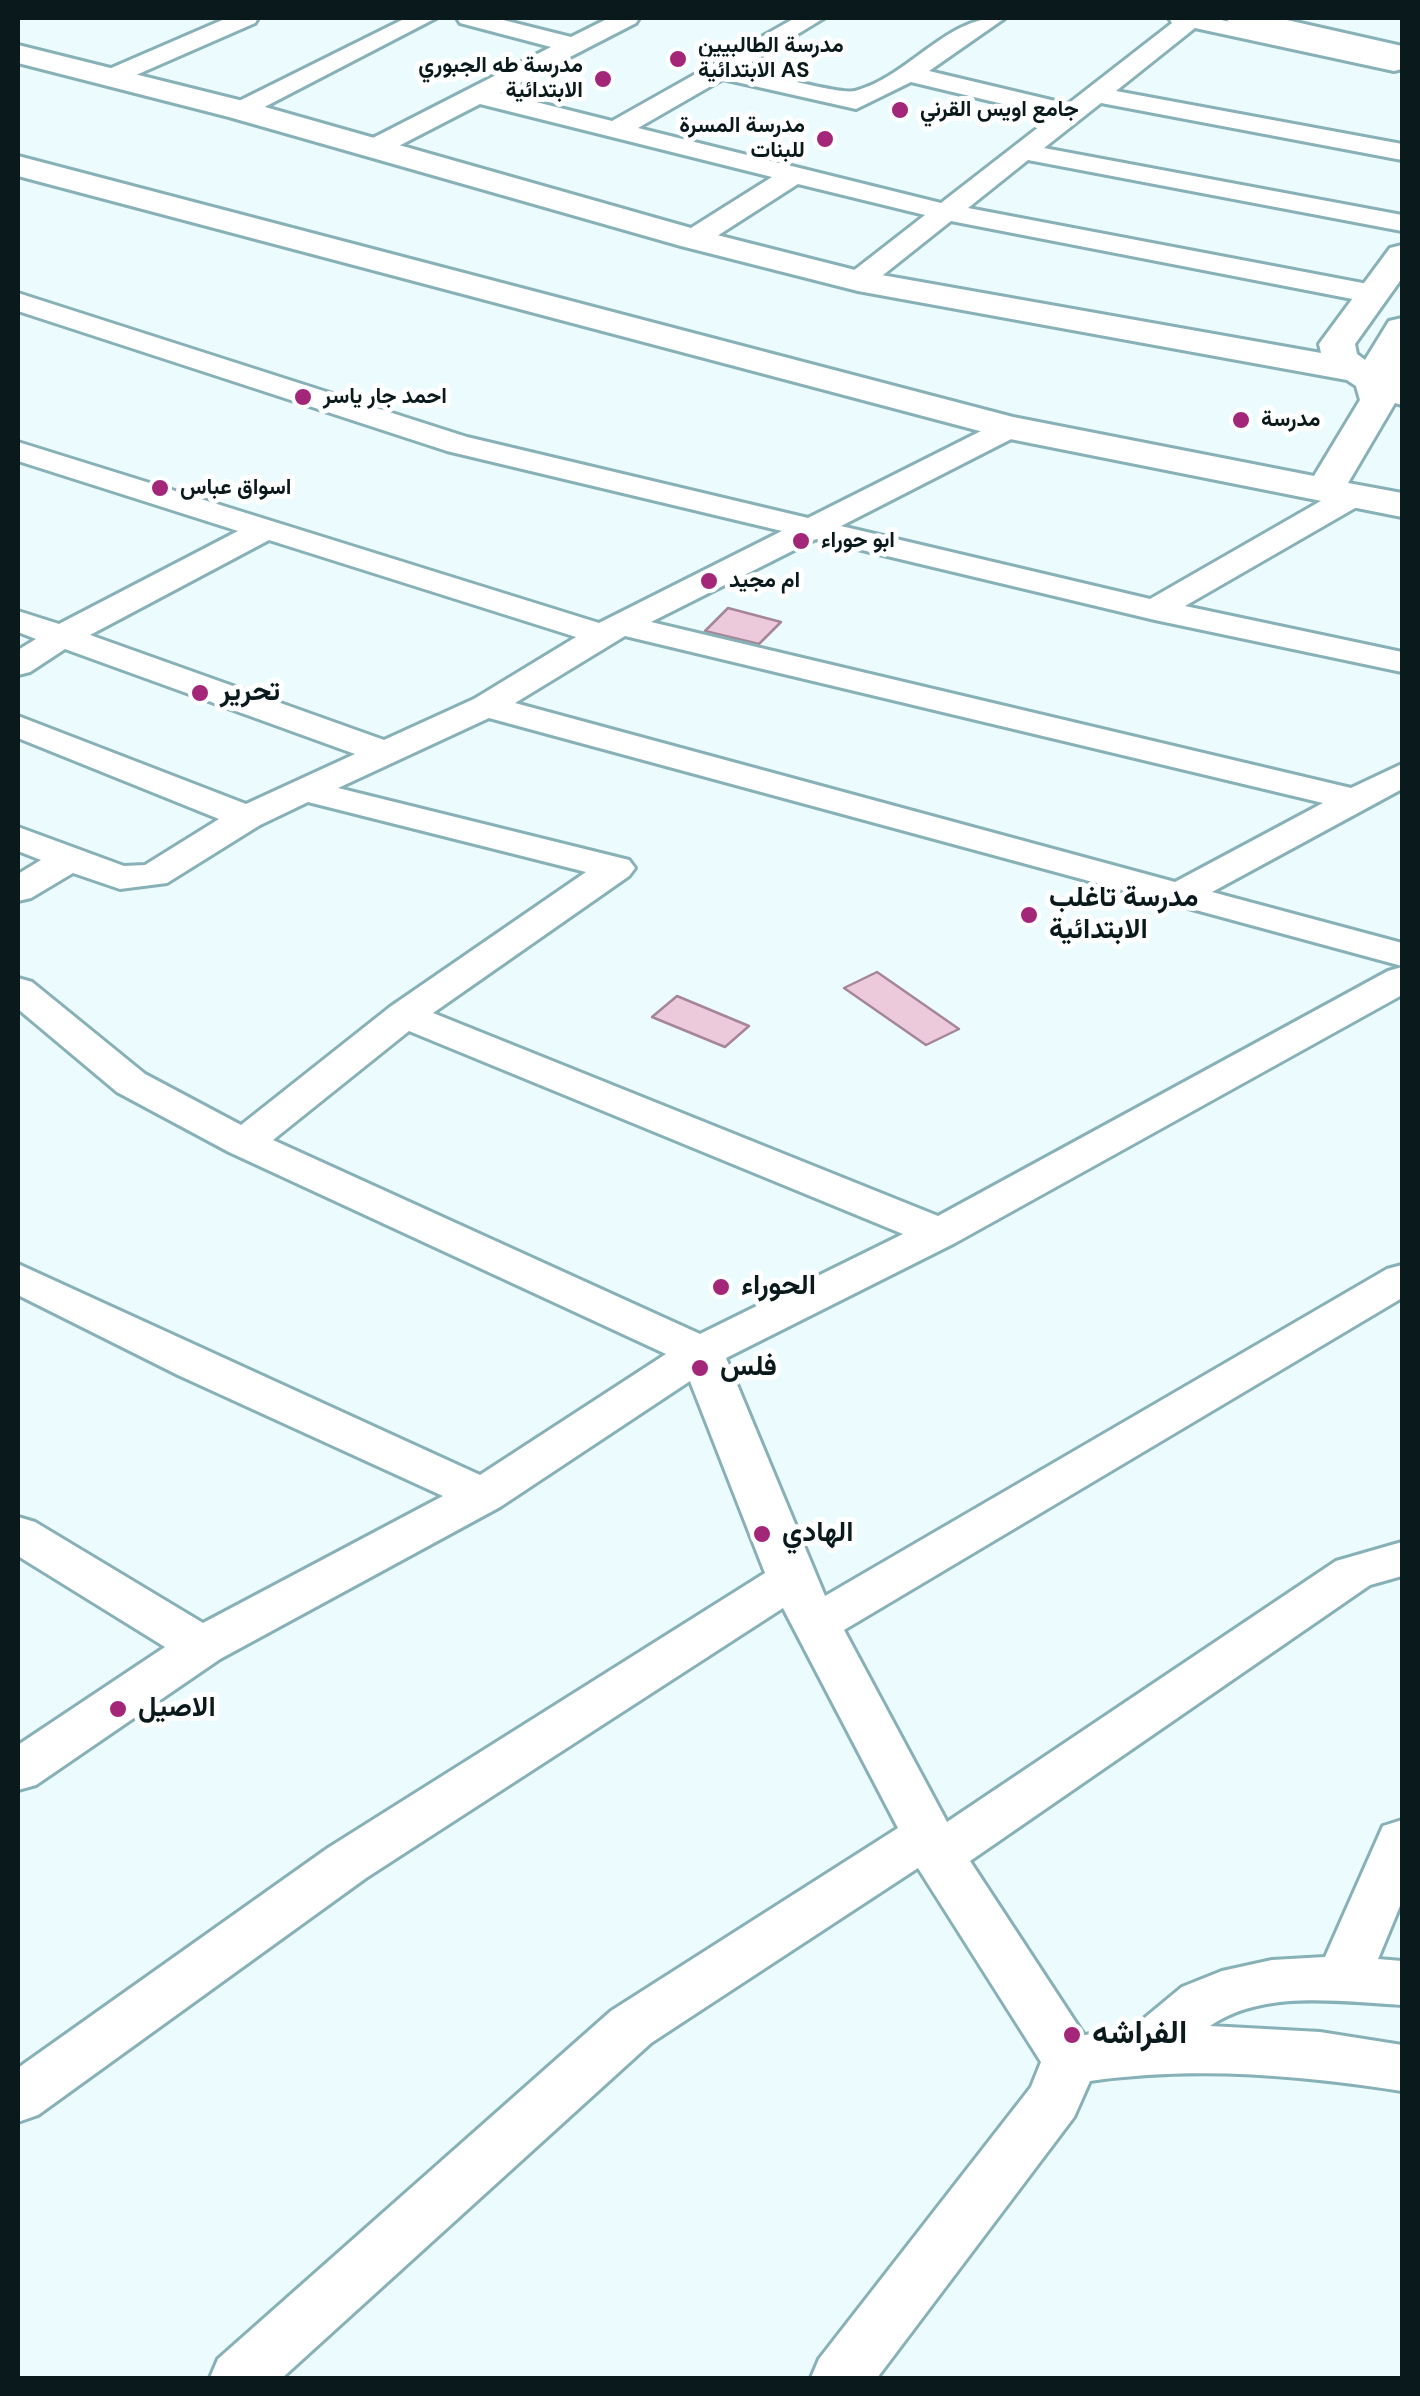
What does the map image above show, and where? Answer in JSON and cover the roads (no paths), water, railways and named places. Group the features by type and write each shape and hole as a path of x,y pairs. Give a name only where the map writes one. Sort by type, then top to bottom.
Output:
{"street":[{"path":"182,18 235,23"},
{"path":"240,110 424,18"},
{"path":"469,18 575,46"},
{"path":"376,147 626,18"},
{"path":"617,128 812,18"},
{"path":"716,70 845,101 867,98 993,18"},
{"path":"1242,18 1394,60"},
{"path":"1346,18 1402,29"},
{"path":"858,281 1186,19 1394,60"},
{"path":"111,77 235,23"},
{"path":"18,54 240,110 693,239 858,281 1391,384"},
{"path":"908,74 1070,112"},
{"path":"1092,94 1402,152"},
{"path":"480,96 944,212 1373,294"},
{"path":"1020,152 1402,223"},
{"path":"18,166 1010,428 1402,505"},
{"path":"693,239 795,174"},
{"path":"1391,384 1340,360 1336,344 1402,256"},
{"path":"18,302 458,444 1155,610 1402,662"},
{"path":"1391,384 1383,356 1402,329"},
{"path":"1338,494 1379,400 1373,382 1391,384"},
{"path":"1155,610 1338,494 1391,384"},
{"path":"18,838 120,878 154,875 247,817 486,706 613,630 1010,428"},
{"path":"18,451 264,530 613,630 1354,799"},
{"path":"18,665 63,636 264,530"},
{"path":"18,620 384,752"},
{"path":"486,706 1402,954"},
{"path":"18,726 247,817"},
{"path":"1182,894 1402,775"},
{"path":"244,1143 404,1015 616,868 302,790"},
{"path":"18,890 69,858"},
{"path":"18,1771 202,1646 483,1495 700,1352 940,1232 1402,979"},
{"path":"18,990 131,1083 244,1143 700,1352 804,1601 933,1845 1070,2060"},
{"path":"404,1015 940,1232"},
{"path":"18,1278 194,1364 483,1495"},
{"path":"18,2098 347,1863 804,1601 1402,1279"},
{"path":"18,1534 202,1646"},
{"path":"240,2378 631,2027 933,1845 1352,1573 1402,1559"},
{"path":"1343,1978 1402,1840"},
{"path":"1146,2048 1201,2003 1240,1987 1343,1978 1402,1983"},
{"path":"1070,2060 1146,2048 1343,2055 1402,2068"},
{"path":"841,2378 1054,2100 1070,2060"}],"place":[{"name":"مدرسة الطالبيين الابتدائية AS","path":"678,59"},
{"name":"مدرسة طه الجبوري الابتدائية","path":"603,79"},
{"name":"جامع اويس القرني","path":"900,110"},
{"name":"مدرسة المسرة للبنات","path":"825,139"},
{"name":"احمد جار ياسر","path":"303,397"},
{"name":"مدرسة","path":"1241,420"},
{"name":"اسواق عباس","path":"160,488"},
{"name":"ابو حوراء","path":"801,541"},
{"name":"ام مجيد","path":"709,581"},
{"name":"تحرير","path":"200,693"},
{"name":"مدرسة تاغلب الابتدائية","path":"1029,915"},
{"name":"الحوراء","path":"721,1287"},
{"name":"فلس","path":"700,1368"},
{"name":"الهادي","path":"762,1534"},
{"name":"الاصيل","path":"118,1709"},
{"name":"الفراشه","path":"1072,2035"}]}
